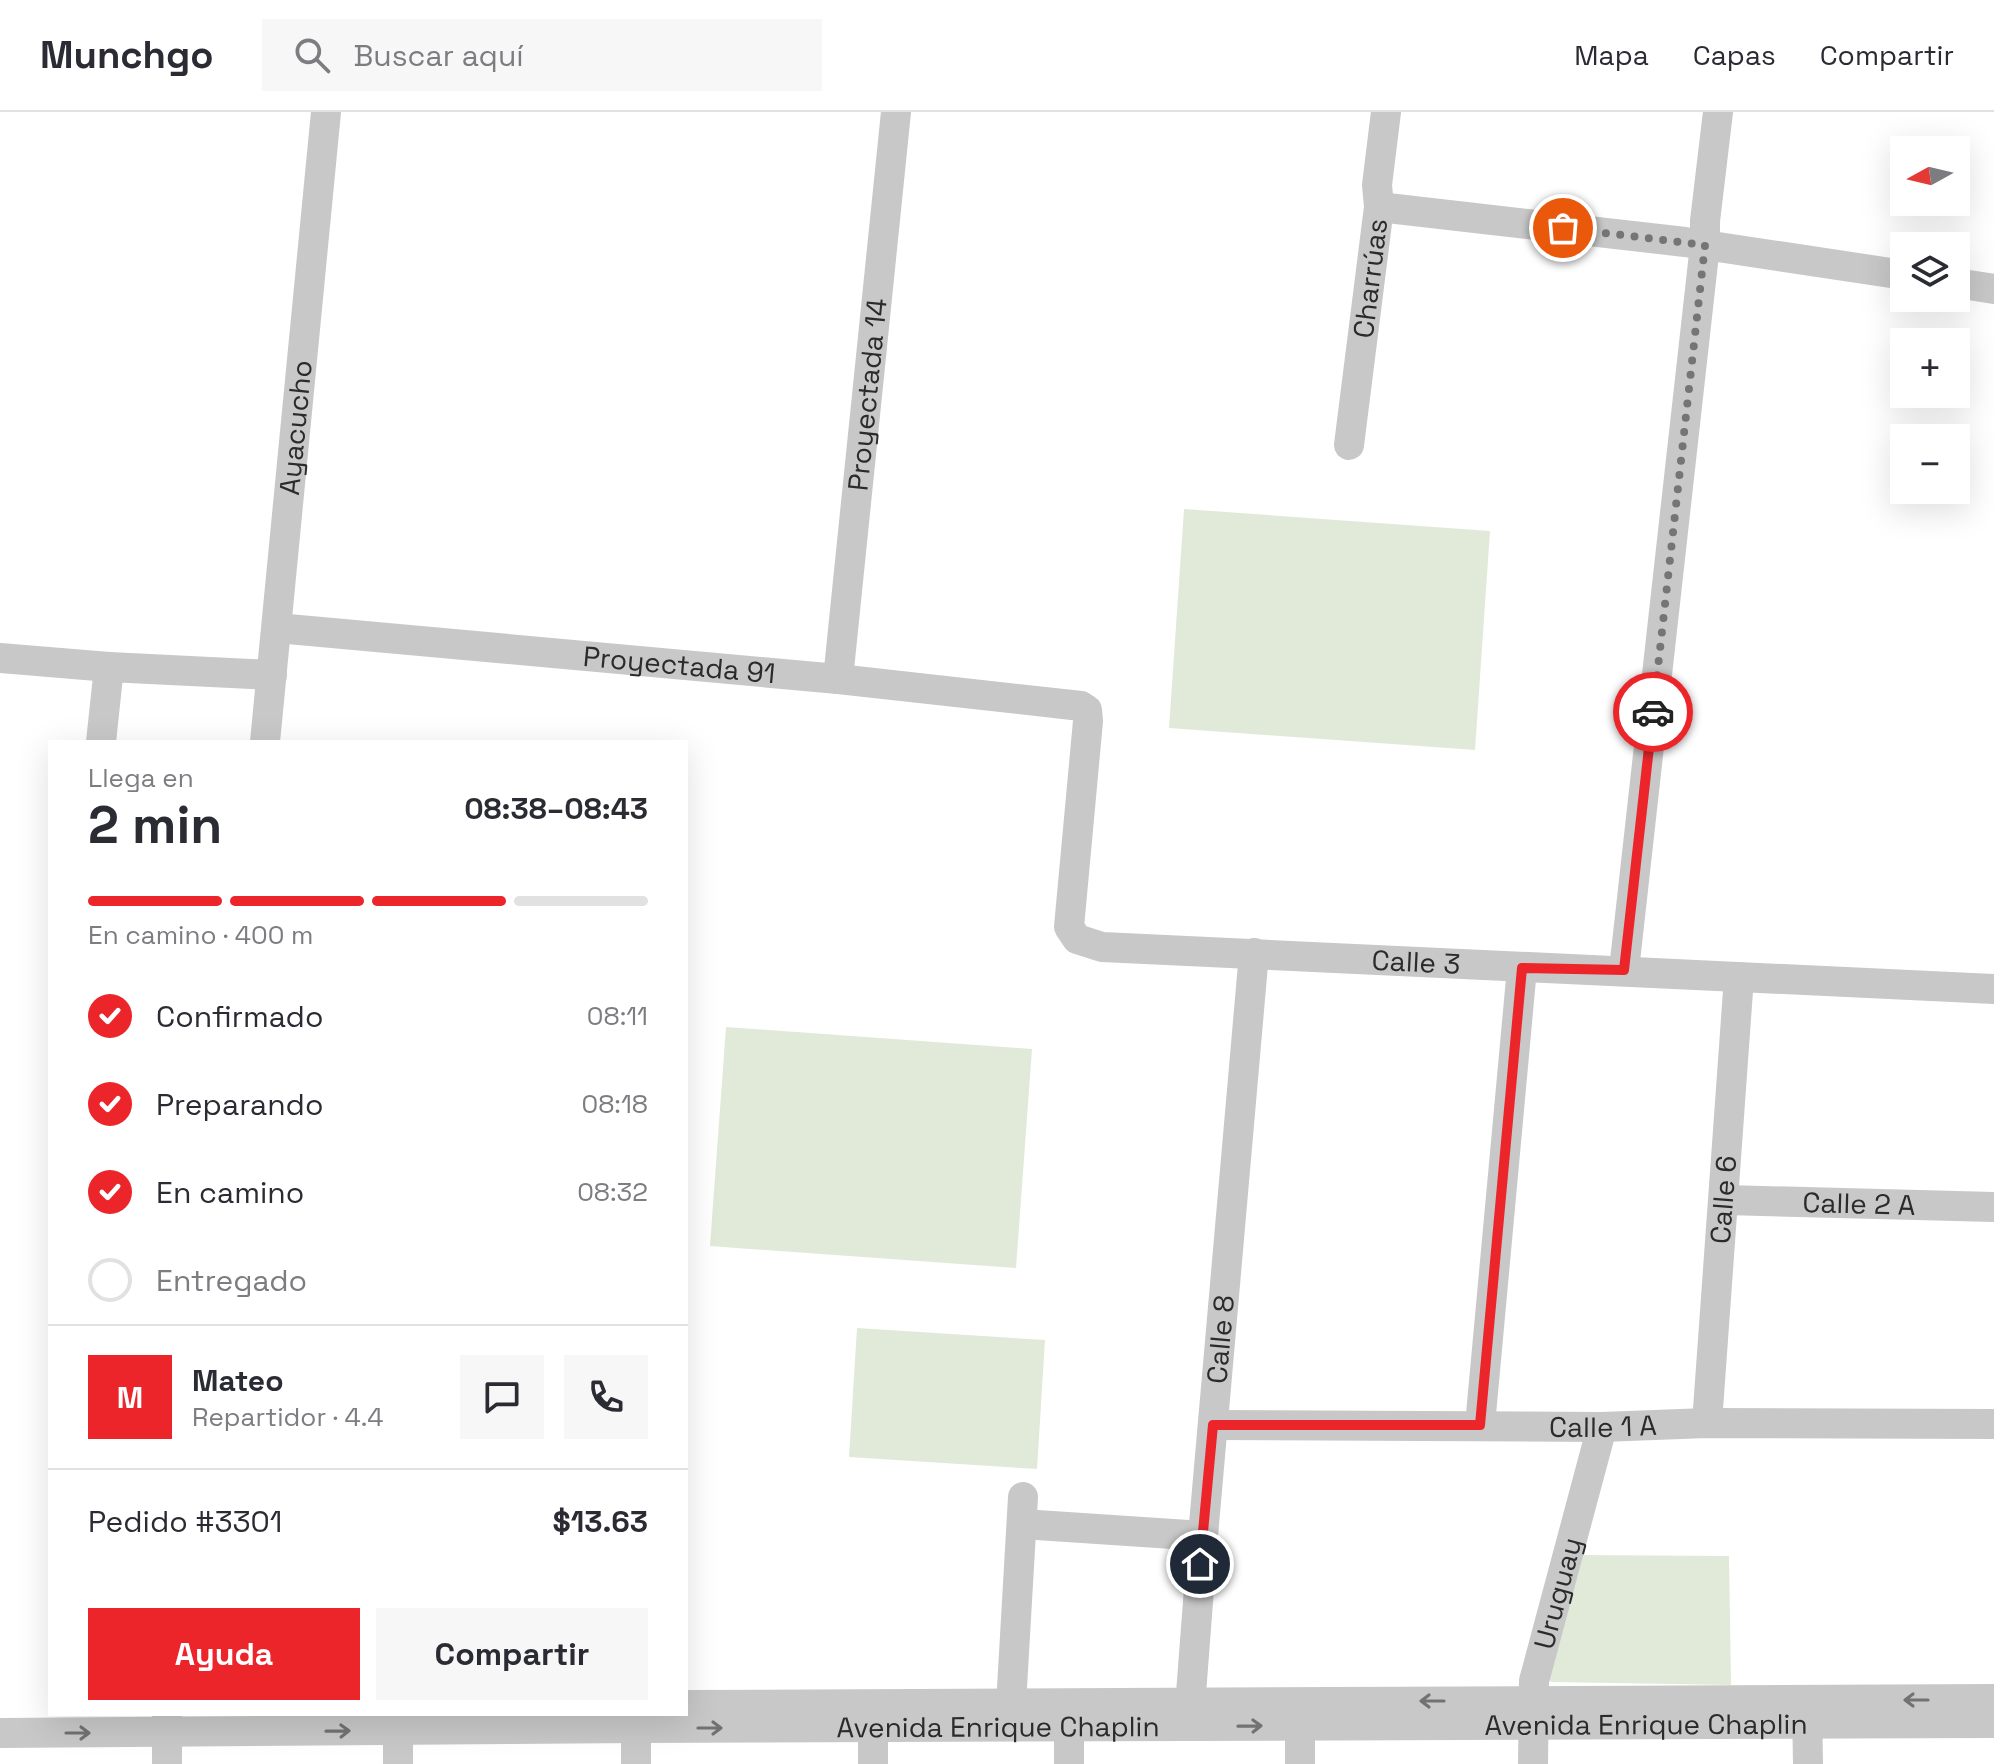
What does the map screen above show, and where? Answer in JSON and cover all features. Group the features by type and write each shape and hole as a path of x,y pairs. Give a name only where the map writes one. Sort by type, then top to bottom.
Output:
{"street":[{"name":"Ayacucho","path":"265,740 326,112"},
{"name":"Proyectada 14","path":"838,679 896,112"},
{"name":"Charrúas","path":"1349,445 1379,207 1377,185 1386,112"},
{"path":"1624,970 1718,112"},
{"path":"1379,207 1705,245 1890,273"},
{"path":"1970,285 1994,289"},
{"name":"Proyectada 91","path":"277,628 838,679 1081,706"},
{"path":"0,658 272,675"},
{"path":"101,740 109,667"},
{"name":"Calle 3","path":"1081,706 1087,710 1088,721 1069,927 1077,939 1102,947 1994,989"},
{"name":"Calle 8","path":"1189,1714 1254,953"},
{"path":"1480,1425 1522,968"},
{"name":"Calle 6","path":"1707,1423 1739,977"},
{"name":"Calle 2 A","path":"1725,1200 1994,1207"},
{"name":"Calle 1 A","path":"1213,1425 1602,1427 1707,1423 1994,1424"},
{"name":"Uruguay","path":"1533,1764 1534,1681 1602,1427"},
{"path":"1011,1705 1022,1511 1203,1536"},
{"name":"Avenida Enrique Chaplin","path":"1807,1712 1994,1699"},
{"name":"Avenida Enrique Chaplin","path":"688,1705 873,1716 1011,1705 1069,1716"},
{"path":"1807,1712 1808,1764"},
{"name":"Avenida Enrique Chaplin","path":"0,1733 167,1723 1189,1714 1807,1712 1994,1723"},
{"path":"0,1713 48,1713"},
{"path":"1300,1714 1300,1764"},
{"path":"873,1716 873,1764"},
{"path":"1069,1716 1069,1764"},
{"path":"636,1721 636,1764"},
{"path":"398,1722 398,1764"},
{"path":"167,1723 167,1764"}],"green space":[{"path":"1184,509 1490,531 1475,750 1169,728"},
{"path":"726,1027 1032,1049 1016,1268 710,1246"},
{"path":"857,1328 1045,1340 1037,1469 849,1457"},
{"path":"1580,1555 1729,1556 1731,1685 1552,1682 1547,1679"}],"way so far":[{"path":"1563,228 1705,245 1653,712"}],"route":[{"path":"1200,1564 1213,1425 1480,1425 1522,968 1624,970 1653,712"}]}
